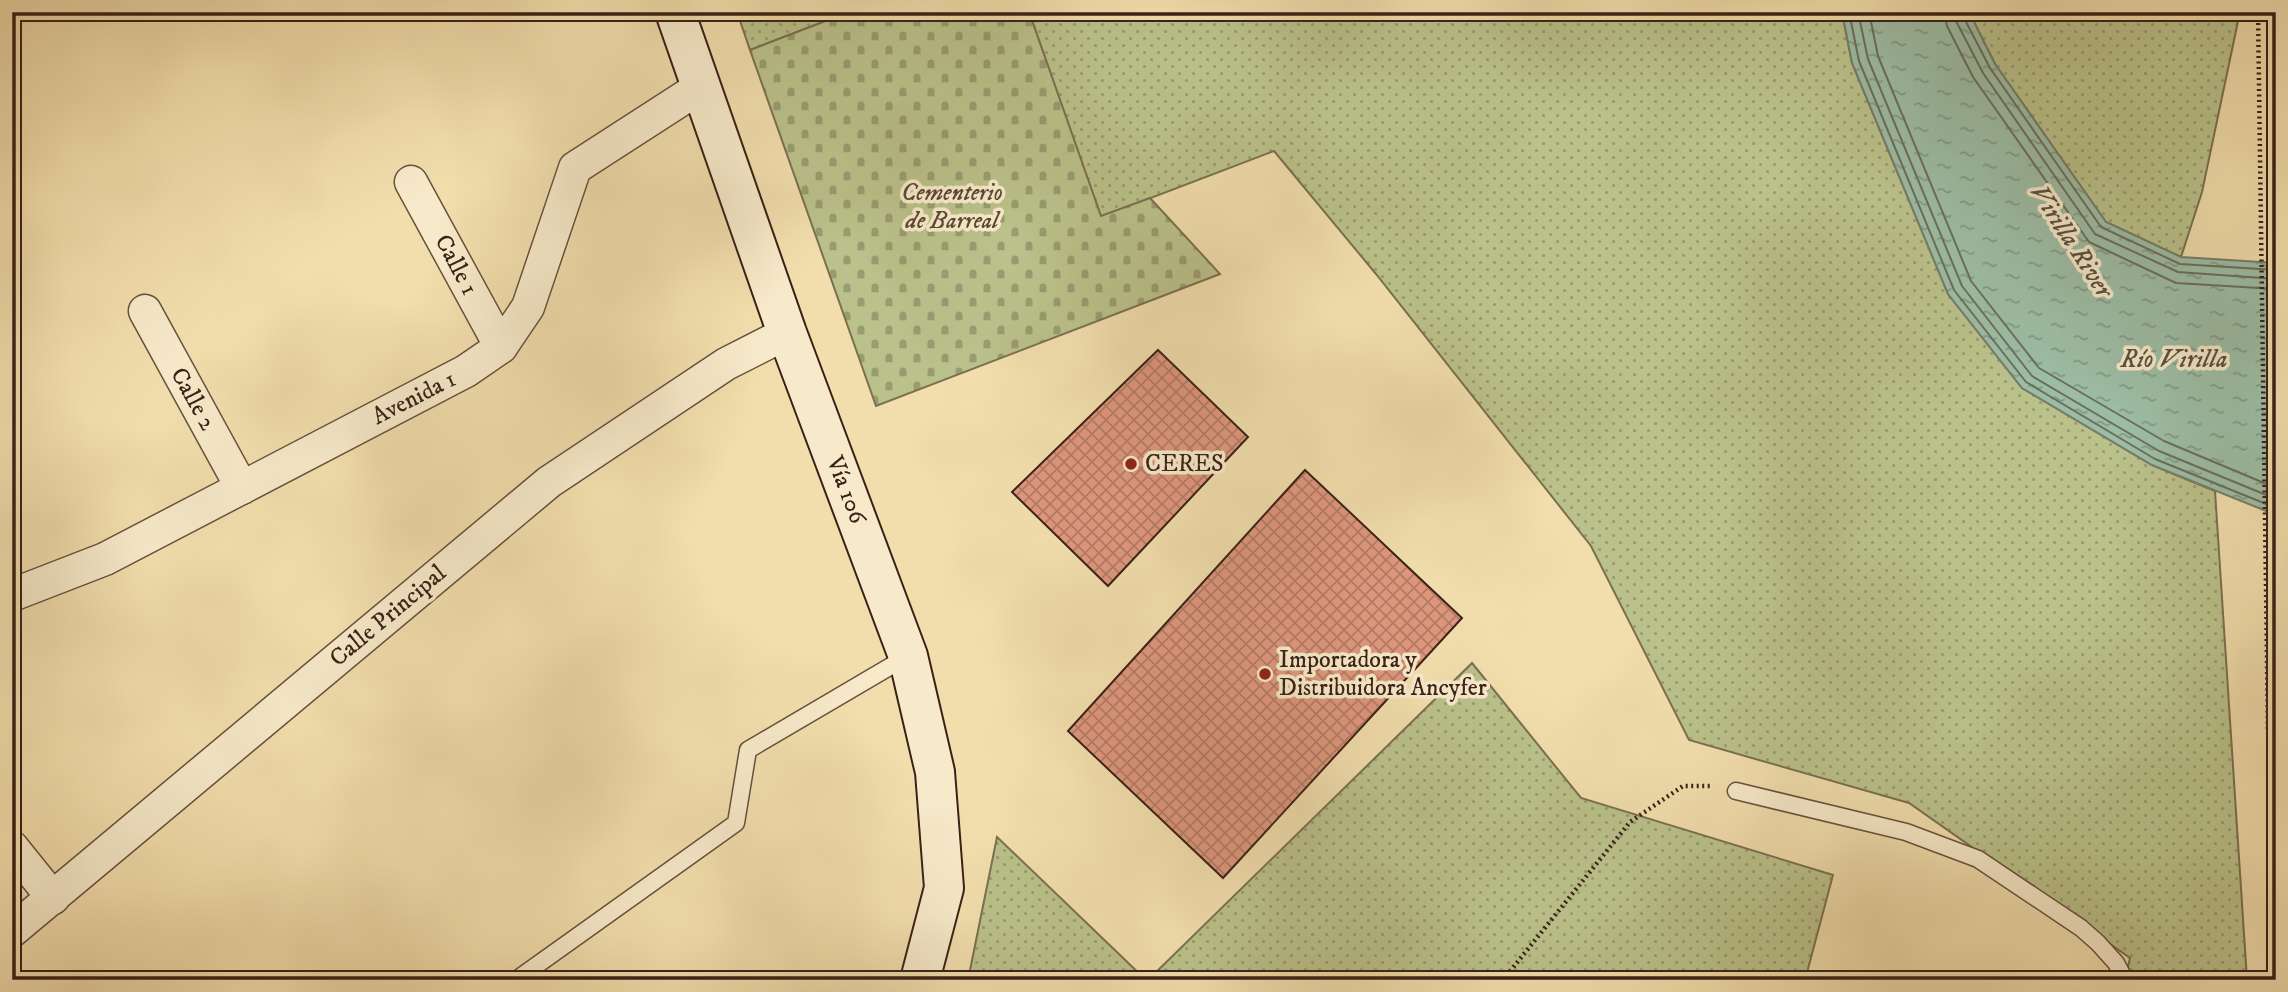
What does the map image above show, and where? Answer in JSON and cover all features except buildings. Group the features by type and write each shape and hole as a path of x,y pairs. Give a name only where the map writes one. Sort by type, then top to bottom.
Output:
{"main road":[{"name":"Vía 106","path":"675,12 787,333 908,656 935,772 944,888 920,980"}],"street":[{"name":"Avenida 1","path":"12,595 105,559 466,371 500,347 528,307 575,167 702,86"},
{"name":"Calle 1","path":"411,182 500,347"},
{"name":"Calle 2","path":"145,311 242,488"},
{"name":"Calle Principal","path":"12,931 549,482 726,364 787,333"},
{"path":"12,847 53,898"}],"lane":[{"path":"516,980 736,823 748,750 908,656"},
{"path":"1736,791 1906,832 1978,859 2081,928 2116,963 2125,980"}],"path":[{"path":"2258,12 2268,731 2276,746"},
{"path":"1503,980 1630,822 1683,786 1714,786 1736,791"}],"green space":[{"path":"737,12 849,12 750,50"},
{"name":"Cementerio de Barreal","path":"849,12 1029,12 1101,216 1150,198 1220,274 876,406 750,50"},
{"path":"1029,12 1842,12 1852,63 1948,294 2022,388 2152,465 2215,491 2247,980 2125,980 2130,958 1909,803 1689,740 1591,546 1376,274 1274,151 1101,217"},
{"path":"1969,12 2240,12 2202,192 2181,257 2106,222 1995,64"},
{"path":"1472,663 1581,798 1833,875 1805,980 1148,980"},
{"path":"997,837 1146,980 968,980"}],"water":[{"name":"Río Virilla","path":"1842,12 1969,12 1995,64 2106,222 2181,257 2276,263 2276,515 2152,465 2022,388 1948,294 1852,63"}],"place":[{"name":"CERES","path":"1131,464"},
{"name":"Importadora y Distribuidora Ancyfer","path":"1265,674"}],"water label":[{"name":"Virilla River","path":"2071,241"}]}
